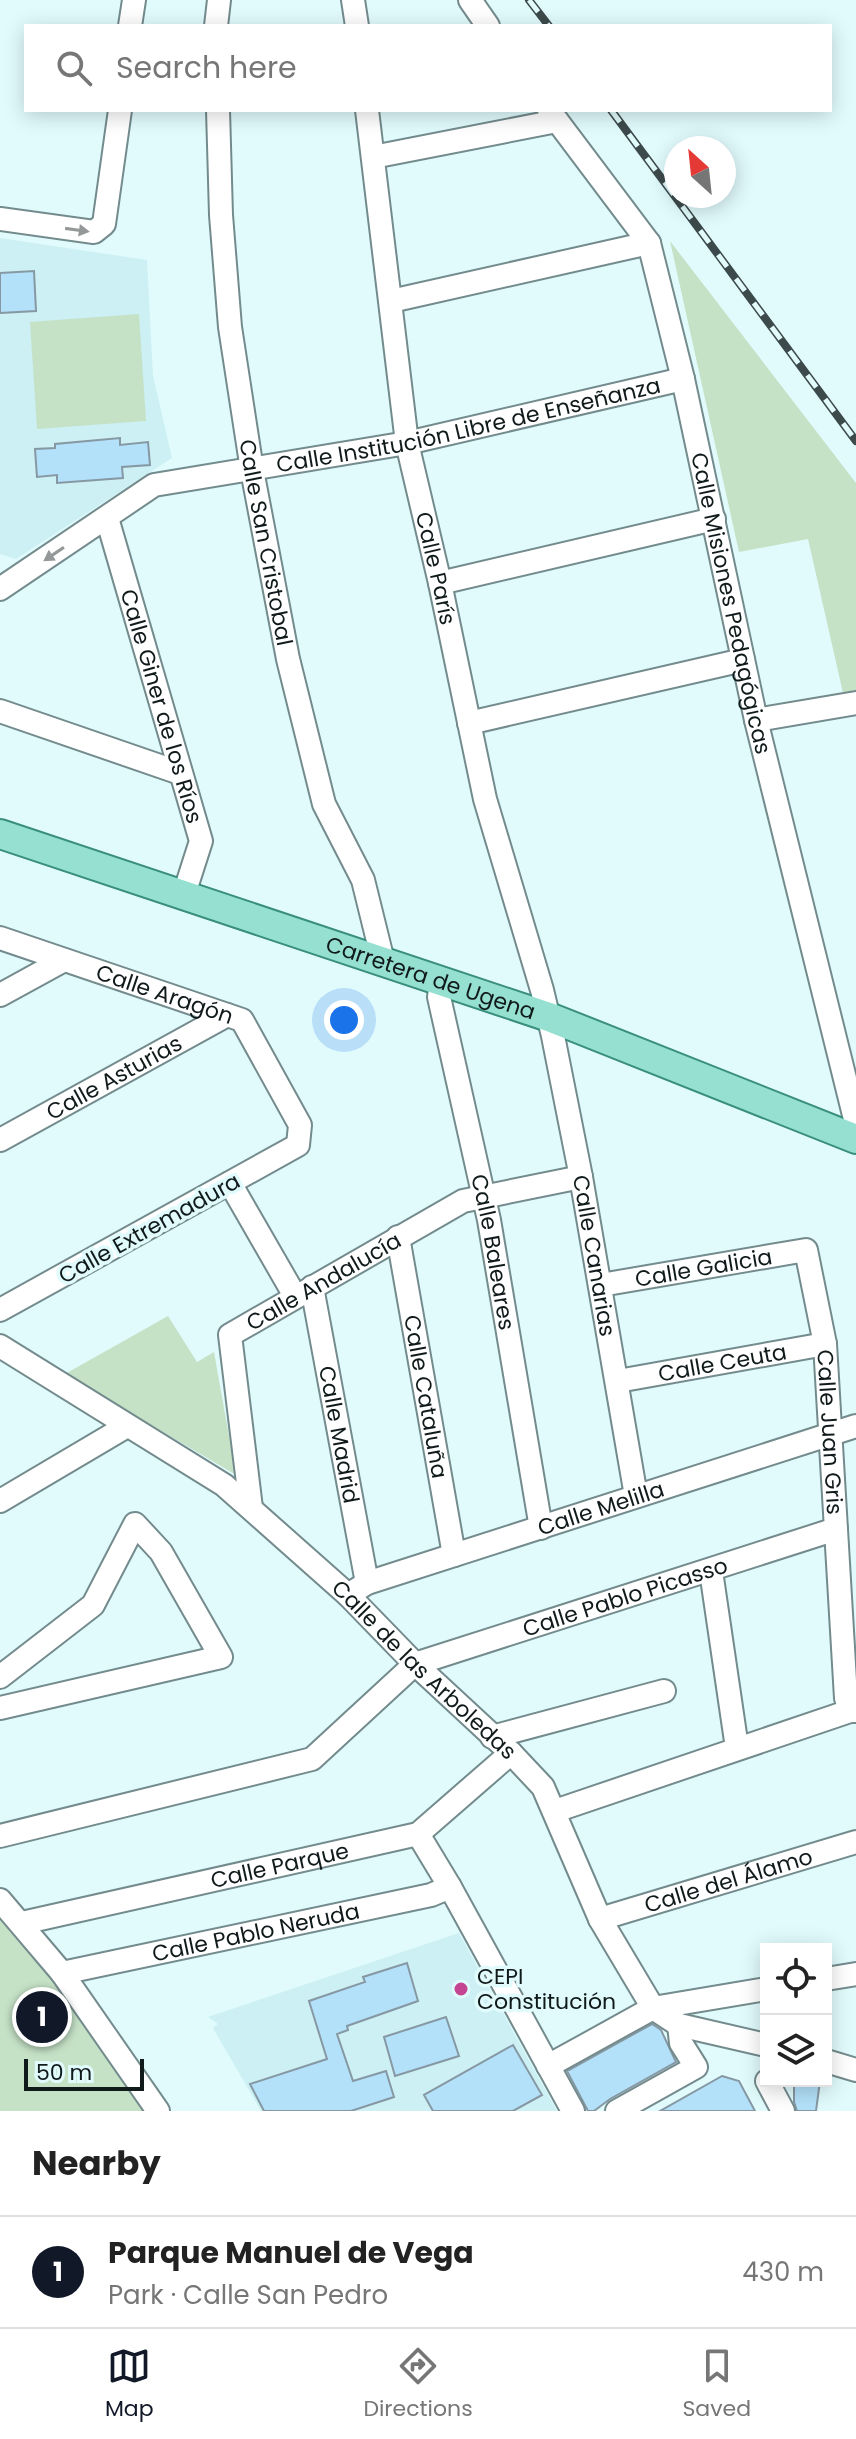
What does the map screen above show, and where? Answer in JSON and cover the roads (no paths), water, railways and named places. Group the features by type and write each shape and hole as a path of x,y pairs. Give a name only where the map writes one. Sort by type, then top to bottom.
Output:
{"main road":[{"name":"Carretera de Ugena","path":"0,834 549,1017 856,1139"}],"street":[{"path":"130,24 134,0"},
{"path":"216,24 219,0"},
{"path":"353,0 357,24"},
{"path":"470,0 487,24"},
{"path":"0,219 94,232 104,224 120,112"},
{"name":"Calle San Cristobal","path":"218,112 221,215 230,327 252,470 288,659 324,804 363,880 383,961"},
{"name":"Calle París","path":"367,112 407,443 485,799 549,1017"},
{"path":"373,157 553,115"},
{"name":"Calle Misiones Pedagógicas","path":"553,115 649,243 683,379 756,720 856,1123"},
{"path":"391,301 649,243"},
{"name":"Calle Institución Libre de Enseñanza","path":"0,589 154,485 407,443 683,379"},
{"name":"Calle Giner de los Ríos","path":"107,518 201,841 184,894"},
{"path":"440,583 714,519"},
{"path":"469,723 743,660"},
{"path":"756,720 856,703"},
{"path":"0,711 180,773"},
{"name":"Calle Aragón","path":"0,938 242,1020 300,1125 298,1145"},
{"path":"0,995 64,960"},
{"name":"Calle Baleares","path":"441,980 439,997 484,1195 541,1528"},
{"name":"Calle Asturias","path":"0,1140 227,1015"},
{"name":"Calle Canarias","path":"549,1017 601,1285 636,1496"},
{"name":"Calle Extremadura","path":"0,1310 298,1145"},
{"name":"Calle Andalucía","path":"251,1508 230,1335 463,1201 581,1177"},
{"name":"Calle Madrid","path":"230,1183 304,1292 367,1583"},
{"name":"Calle Cataluña","path":"398,1237 454,1555"},
{"name":"Calle Galicia","path":"601,1285 806,1250"},
{"name":"Calle Juan Gris","path":"806,1250 825,1344 846,1698 853,1711"},
{"name":"Calle Ceuta","path":"618,1381 825,1344"},
{"name":"Calle de las Arboledas","path":"0,1346 224,1485 348,1595 543,1787 600,1919 653,2008 679,2025 760,2045"},
{"path":"0,1501 127,1426"},
{"name":"Calle Melilla","path":"348,1595 367,1583 856,1426"},
{"path":"0,1677 93,1605 135,1524 161,1552 221,1657 0,1708"},
{"name":"Calle Pablo Picasso","path":"415,1664 836,1529"},
{"path":"711,1571 737,1748"},
{"path":"0,1836 312,1759 415,1664"},
{"path":"492,1737 664,1691"},
{"path":"555,1811 853,1711"},
{"name":"Calle Parque","path":"22,1923 418,1834 511,1753"},
{"path":"418,1834 573,2111"},
{"name":"Calle del Álamo","path":"600,1919 856,1842"},
{"name":"Calle Pablo Neruda","path":"62,1973 416,1898 450,1887"},
{"path":"0,1900 62,1973 158,2111"},
{"path":"832,1978 856,1974"},
{"path":"548,2066 653,2008 760,1990"},
{"path":"617,2111 696,2067 681,2043 679,2025"},
{"path":"832,2063 856,2070"},
{"path":"770,2087 783,2111"}],"railway":[{"path":"529,0 547,24"},
{"path":"612,112 856,441"}],"place":[{"name":"CEPI Constitución","path":"461,1989"},
{"name":"Parque Manuel de Vega","path":"42,2017"}]}
